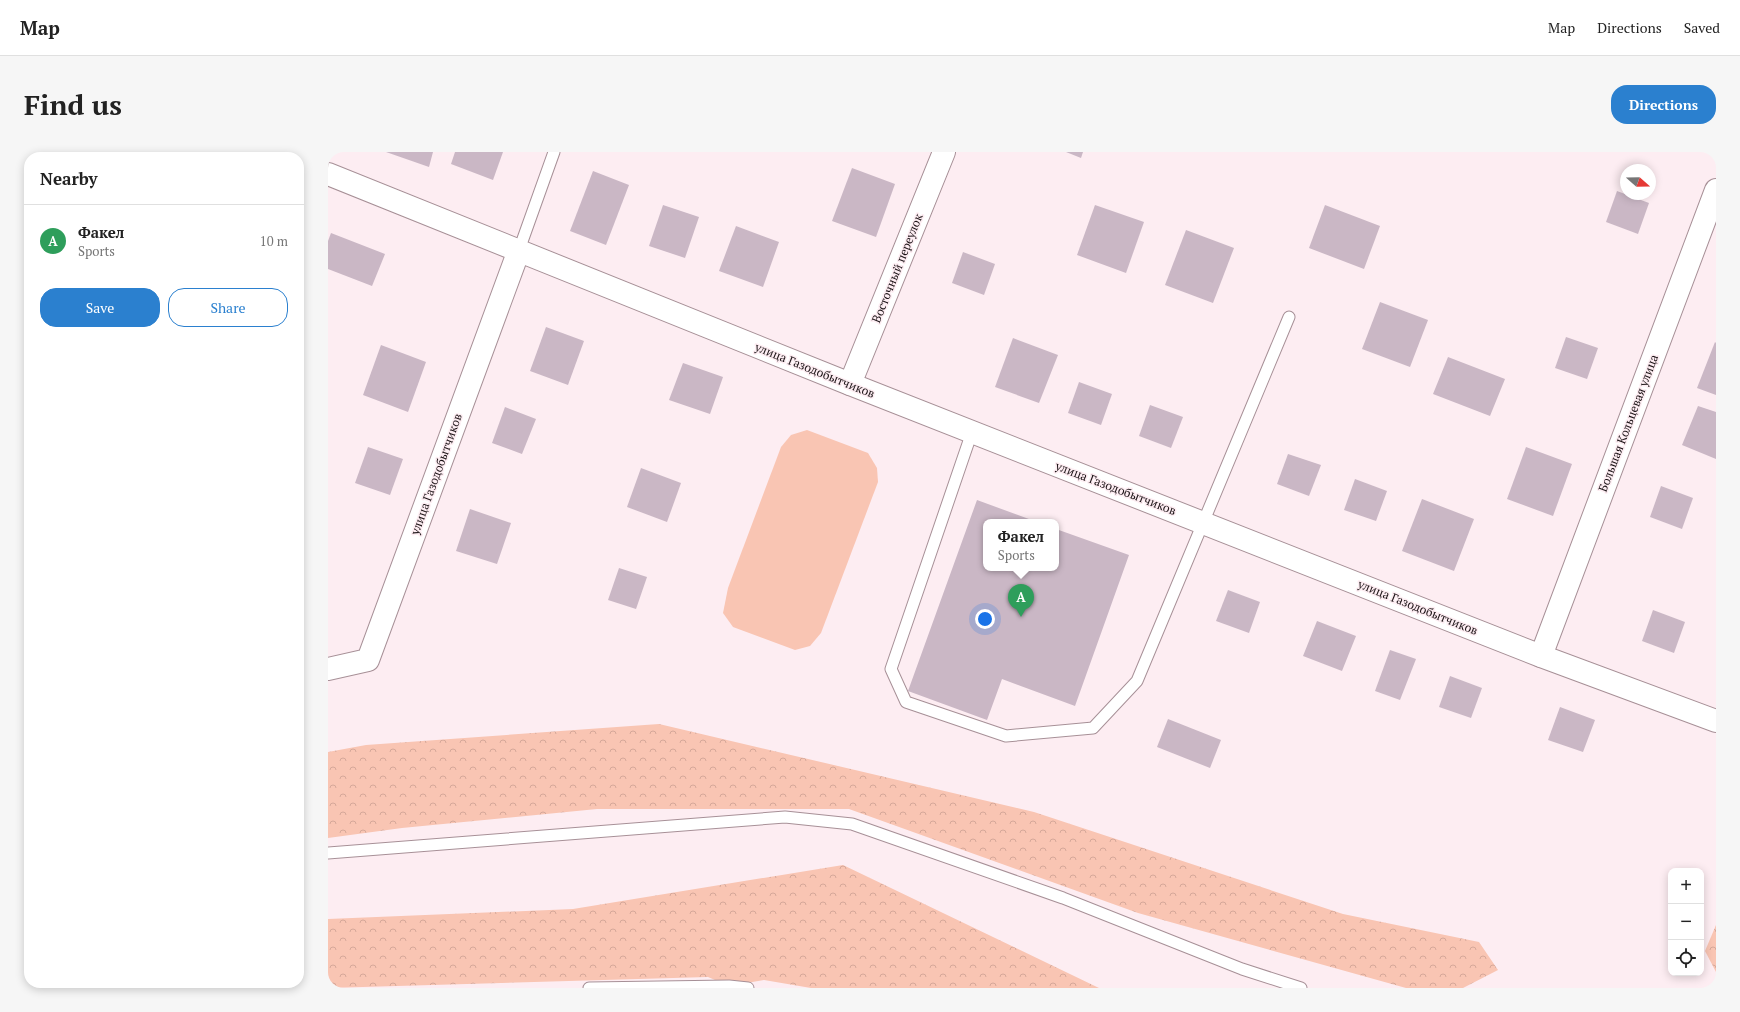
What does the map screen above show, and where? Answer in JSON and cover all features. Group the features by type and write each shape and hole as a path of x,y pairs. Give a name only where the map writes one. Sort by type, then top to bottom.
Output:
{"street":[{"name":"Восточный переулок","path":"850,384 944,152"},
{"name":"улица Газодобытчиков","path":"328,174 850,384 1541,656 1716,721"},
{"name":"Большая Кольцевая улица","path":"1541,656 1716,190"},
{"name":"улица Газодобытчиков","path":"328,669 368,660 518,250"}],"lane":[{"path":"518,250 554,152"},
{"path":"972,432 891,669 906,702 1006,736 1093,728 1137,681 1289,317"},
{"path":"328,853 785,817 852,824 1063,898 1242,969 1301,988"},
{"path":"589,988 729,986 748,988"}],"green space":[{"path":"807,430 868,453 877,468 878,482 821,633 810,646 795,650 733,627 723,613 728,588 781,447 791,435"},
{"path":"659,724 1034,812 1343,914 1479,942 1498,970 1463,988 1406,988 1138,913 849,809 597,809 402,828 328,838 328,752 366,745"},
{"path":"843,865 1099,988 811,988 764,980 729,986 708,977 328,988 328,919 573,909"},
{"path":"1716,925 1716,972 1705,951"}],"building":[{"path":"386,152 433,152 429,167"},
{"path":"455,152 503,152 493,180 451,164"},
{"path":"1066,152 1083,152 1081,158"},
{"path":"852,168 895,184 876,237 832,221"},
{"path":"593,171 629,185 606,245 570,231"},
{"path":"1617,191 1620,192 1620,200 1641,200 1649,203 1638,234 1606,222"},
{"path":"663,205 699,217 685,258 649,246"},
{"path":"1095,205 1144,222 1126,273 1077,255"},
{"path":"1325,205 1380,226 1364,269 1309,248"},
{"path":"736,226 779,242 763,287 719,271"},
{"path":"1186,230 1234,248 1213,303 1165,285"},
{"path":"331,233 385,254 372,286 328,269 328,241"},
{"path":"963,252 995,264 984,295 952,283"},
{"path":"1380,302 1428,320 1410,367 1362,349"},
{"path":"546,327 584,341 568,385 530,371"},
{"path":"1566,337 1598,348 1587,379 1555,368"},
{"path":"1013,338 1058,355 1039,403 995,387"},
{"path":"1715,342 1716,343 1716,395 1697,388"},
{"path":"381,345 426,362 408,412 363,395"},
{"path":"1448,357 1505,379 1490,416 1433,394"},
{"path":"683,363 723,377 710,414 669,400"},
{"path":"1079,382 1112,394 1101,425 1068,413"},
{"path":"1150,405 1183,417 1171,448 1139,436"},
{"path":"1698,406 1716,412 1716,459 1682,445"},
{"path":"505,407 536,419 522,454 492,443"},
{"path":"368,447 403,459 390,495 355,483"},
{"path":"1526,447 1572,464 1553,516 1507,499"},
{"path":"1288,454 1321,465 1309,496 1277,484"},
{"path":"641,468 681,483 667,522 627,507"},
{"path":"1355,479 1387,491 1376,521 1344,510"},
{"path":"1661,486 1693,498 1682,529 1650,517"},
{"path":"1422,499 1474,519 1454,571 1402,551"},
{"path":"977,500 1029,519 983,519 983,571 1059,571 1059,530 1129,555 1075,706 1002,679 987,720 908,691"},
{"path":"470,509 511,523 497,564 456,551"},
{"path":"619,568 647,577 636,609 608,600"},
{"path":"1228,590 1260,602 1249,633 1216,621"},
{"path":"1653,610 1685,622 1674,653 1642,641"},
{"path":"1317,621 1356,636 1342,671 1303,656"},
{"path":"1390,650 1416,659 1400,700 1375,691"},
{"path":"1450,676 1482,688 1471,718 1439,707"},
{"path":"1560,707 1595,720 1583,752 1548,740"},
{"path":"1168,719 1221,740 1210,768 1157,747"}],"place":[{"name":"Факел","path":"1021,617"}]}
